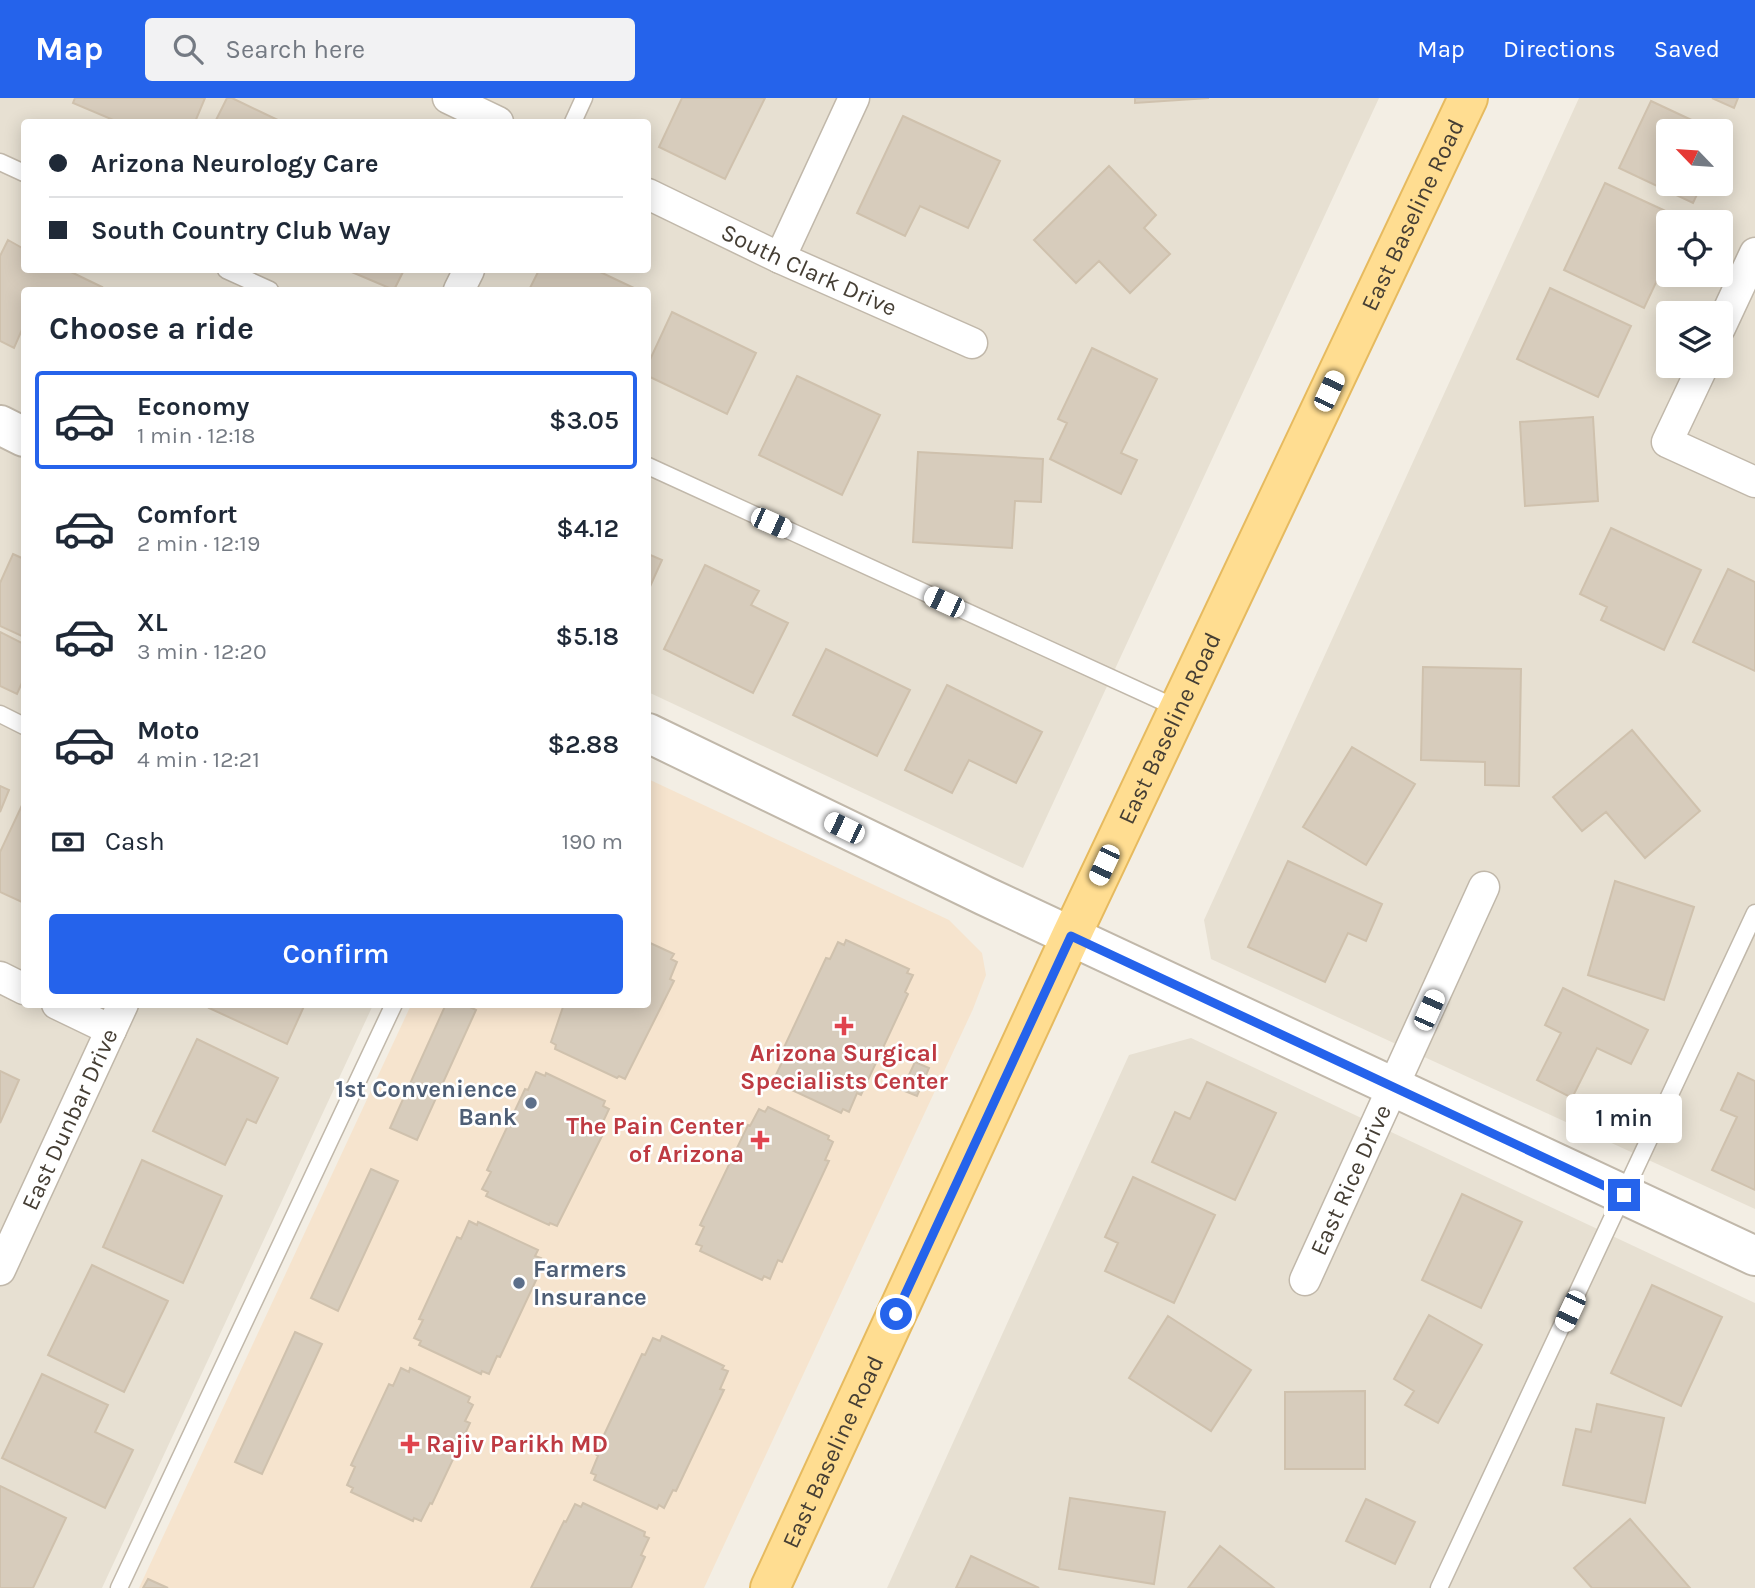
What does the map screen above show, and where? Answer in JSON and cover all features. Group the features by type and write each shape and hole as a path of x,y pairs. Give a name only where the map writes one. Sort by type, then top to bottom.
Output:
{"main road":[{"name":"East Baseline Road","path":"770,1588 1071,936 1468,98"}],"street":[{"path":"448,98 492,119"},
{"path":"779,258 854,98"},
{"name":"South Clark Drive","path":"651,195 779,258 972,343"},
{"path":"1733,301 1755,253"},
{"path":"1697,378 1667,442 1755,482"},
{"path":"0,425 21,436"},
{"path":"651,734 1071,936 1755,1256"},
{"name":"East Rice Drive","path":"1305,1280 1395,1088 1484,887"},
{"path":"0,977 21,988"},
{"path":"75,1008 117,1017"},
{"name":"East Dunbar Drive","path":"3,1256 117,1017"}],"lane":[{"path":"574,119 584,98"},
{"path":"0,162 21,172"},
{"path":"233,273 263,287"},
{"path":"651,467 1179,709"},
{"path":"0,715 21,725"},
{"path":"1439,1588 1755,913"},
{"path":"119,1588 392,1008"}],"shaded area":[{"path":"0,98 1379,98 1023,868 651,693 651,287 21,287 21,1008 372,1008 102,1588 0,1588"},
{"path":"1579,98 1755,98 1755,1209 1211,959 1204,920"},
{"path":"651,780 949,920 982,953 986,975 973,1009 704,1588 139,1588 410,1008 651,1008"},
{"path":"1191,1038 1755,1303 1755,1588 887,1588 1129,1055"}],"building":[{"path":"75,98 205,98 196,119 111,119 73,103"},
{"path":"227,98 232,98 276,119 216,119"},
{"path":"682,98 765,98 725,179 659,147"},
{"path":"1135,98 1209,98 1135,103"},
{"path":"1712,98 1738,98 1734,108"},
{"path":"1651,101 1689,119 1656,119 1656,186 1619,168"},
{"path":"903,116 1000,161 968,228 920,206 905,236 857,213"},
{"path":"1109,166 1156,215 1144,228 1170,254 1130,293 1099,261 1076,283 1034,240"},
{"path":"1605,183 1663,210 1656,210 1656,282 1644,308 1564,270"},
{"path":"1678,196 1696,196 1693,203"},
{"path":"8,240 21,247 21,273 73,273 102,287 21,287 21,332 14,348 0,341 0,256"},
{"path":"354,273 402,273 396,287 387,287"},
{"path":"538,273 602,273 632,287 530,287"},
{"path":"1550,288 1631,326 1598,397 1517,359"},
{"path":"672,312 756,353 727,414 651,377 651,358"},
{"path":"1092,348 1157,379 1121,453 1137,460 1121,494 1050,459 1067,423 1058,419"},
{"path":"797,376 880,415 842,495 759,455"},
{"path":"1593,417 1598,501 1525,506 1520,422"},
{"path":"918,452 1043,459 1041,502 1015,501 1012,548 913,542"},
{"path":"1611,528 1701,570 1664,650 1601,620 1607,607 1580,594"},
{"path":"13,554 21,558 21,636 0,626 0,583"},
{"path":"651,555 662,560 651,584"},
{"path":"705,565 759,591 751,605 788,623 753,693 664,649"},
{"path":"1728,569 1755,582 1755,671 1693,642"},
{"path":"0,632 21,642 21,685 17,694 0,686"},
{"path":"826,649 910,690 877,756 793,715"},
{"path":"1423,667 1521,669 1519,786 1485,785 1485,762 1421,760"},
{"path":"947,685 1042,732 1016,783 969,760 952,793 905,770"},
{"path":"1632,730 1700,811 1645,858 1606,812 1582,831 1553,797"},
{"path":"1352,747 1415,784 1366,865 1303,827"},
{"path":"0,786 9,790 0,812"},
{"path":"21,807 21,902 0,892 0,852"},
{"path":"1288,861 1382,904 1366,941 1348,933 1325,982 1248,947"},
{"path":"1615,881 1694,907 1664,1000 1588,975"},
{"name":"Arizona Surgical Specialists Center","path":"846,940 909,969 907,973 913,975 905,992 908,994 861,1095 857,1093 849,1112 843,1109 841,1113 779,1084 781,1080 775,1077 783,1060 779,1058 826,958 830,959 838,942 844,945"},
{"path":"651,943 674,954 671,959 677,962 670,979 674,981 625,1079 619,1076 617,1078 555,1049 556,1045 551,1042 563,1008 651,1008"},
{"path":"1563,988 1648,1030 1631,1064 1597,1048 1572,1098 1537,1080 1561,1033 1545,1025"},
{"path":"209,1008 303,1008 287,1044"},
{"path":"444,1008 476,1010 417,1140 390,1128"},
{"path":"197,1039 278,1078 256,1123 247,1119 225,1165 153,1131"},
{"path":"915,1062 929,1068 917,1096 902,1090"},
{"path":"0,1071 19,1080 0,1123"},
{"path":"536,1072 545,1076 546,1073 605,1101 603,1106 609,1109 601,1126 606,1128 557,1226 550,1223 549,1225 486,1196 488,1192 482,1189 491,1172 487,1170 525,1089 528,1090"},
{"path":"1738,1073 1755,1081 1755,1190 1712,1170 1737,1117 1721,1110"},
{"path":"1207,1082 1276,1113 1235,1200 1152,1162 1175,1112 1190,1119"},
{"path":"768,1107 829,1136 828,1139 833,1142 825,1160 829,1161 782,1262 778,1260 770,1279 764,1276 762,1280 700,1251 702,1246 696,1244 704,1227 700,1225 748,1125 750,1126 759,1109 765,1112"},
{"path":"142,1160 222,1196 183,1283 103,1247"},
{"path":"371,1169 398,1181 338,1311 311,1298"},
{"path":"1133,1177 1215,1215 1174,1303 1105,1271 1118,1243 1105,1237"},
{"path":"1462,1194 1522,1222 1481,1308 1422,1280"},
{"path":"469,1221 477,1225 478,1222 538,1250 535,1256 541,1258 533,1274 538,1276 500,1357 497,1356 489,1374 482,1371 481,1374 419,1345 421,1341 414,1338 423,1320 419,1319 457,1237 461,1239"},
{"path":"92,1265 168,1301 124,1392 48,1355"},
{"path":"1652,1285 1722,1317 1681,1406 1611,1373"},
{"path":"1429,1315 1482,1345 1438,1423 1405,1405 1414,1391 1394,1379"},
{"path":"1168,1316 1251,1370 1211,1431 1129,1378"},
{"path":"295,1332 322,1344 262,1474 235,1462"},
{"path":"662,1336 724,1366 722,1369 728,1371 720,1389 724,1390 676,1491 673,1490 664,1508 659,1505 657,1509 594,1480 596,1475 591,1473 598,1456 595,1454 642,1354 645,1355 653,1338 660,1341"},
{"name":"Rajiv Parikh MD","path":"401,1368 409,1372 410,1368 470,1397 468,1402 473,1405 465,1421 470,1423 432,1504 430,1503 421,1521 414,1518 413,1521 351,1492 353,1488 347,1485 355,1467 351,1465 389,1384 393,1386"},
{"path":"42,1374 108,1405 95,1432 133,1450 105,1508 2,1458"},
{"path":"1365,1391 1365,1469 1285,1469 1285,1392"},
{"path":"1597,1404 1664,1418 1645,1503 1563,1485 1576,1429 1591,1432"},
{"path":"0,1486 66,1518 33,1588 0,1588"},
{"path":"1070,1498 1165,1512 1154,1584 1059,1569"},
{"path":"1366,1499 1415,1522 1395,1564 1346,1541"},
{"path":"583,1503 645,1532 644,1536 649,1538 641,1555 645,1557 631,1588 531,1588 564,1521 566,1522 575,1504 581,1507"},
{"path":"1630,1519 1690,1588 1592,1588 1574,1568"},
{"path":"1220,1546 1274,1588 1188,1588"},
{"path":"971,1556 1039,1588 956,1588"},
{"path":"148,1579 168,1588 143,1588"}],"place":[{"name":"Arizona Surgical Specialists Center","path":"844,1026"},
{"name":"1st Convenience Bank","path":"531,1103"},
{"name":"The Pain Center of Arizona","path":"760,1140"},
{"name":"Farmers Insurance","path":"519,1283"},
{"name":"Rajiv Parikh MD","path":"410,1444"}],"route":[{"path":"896,1314 1071,936 1624,1195"}]}
